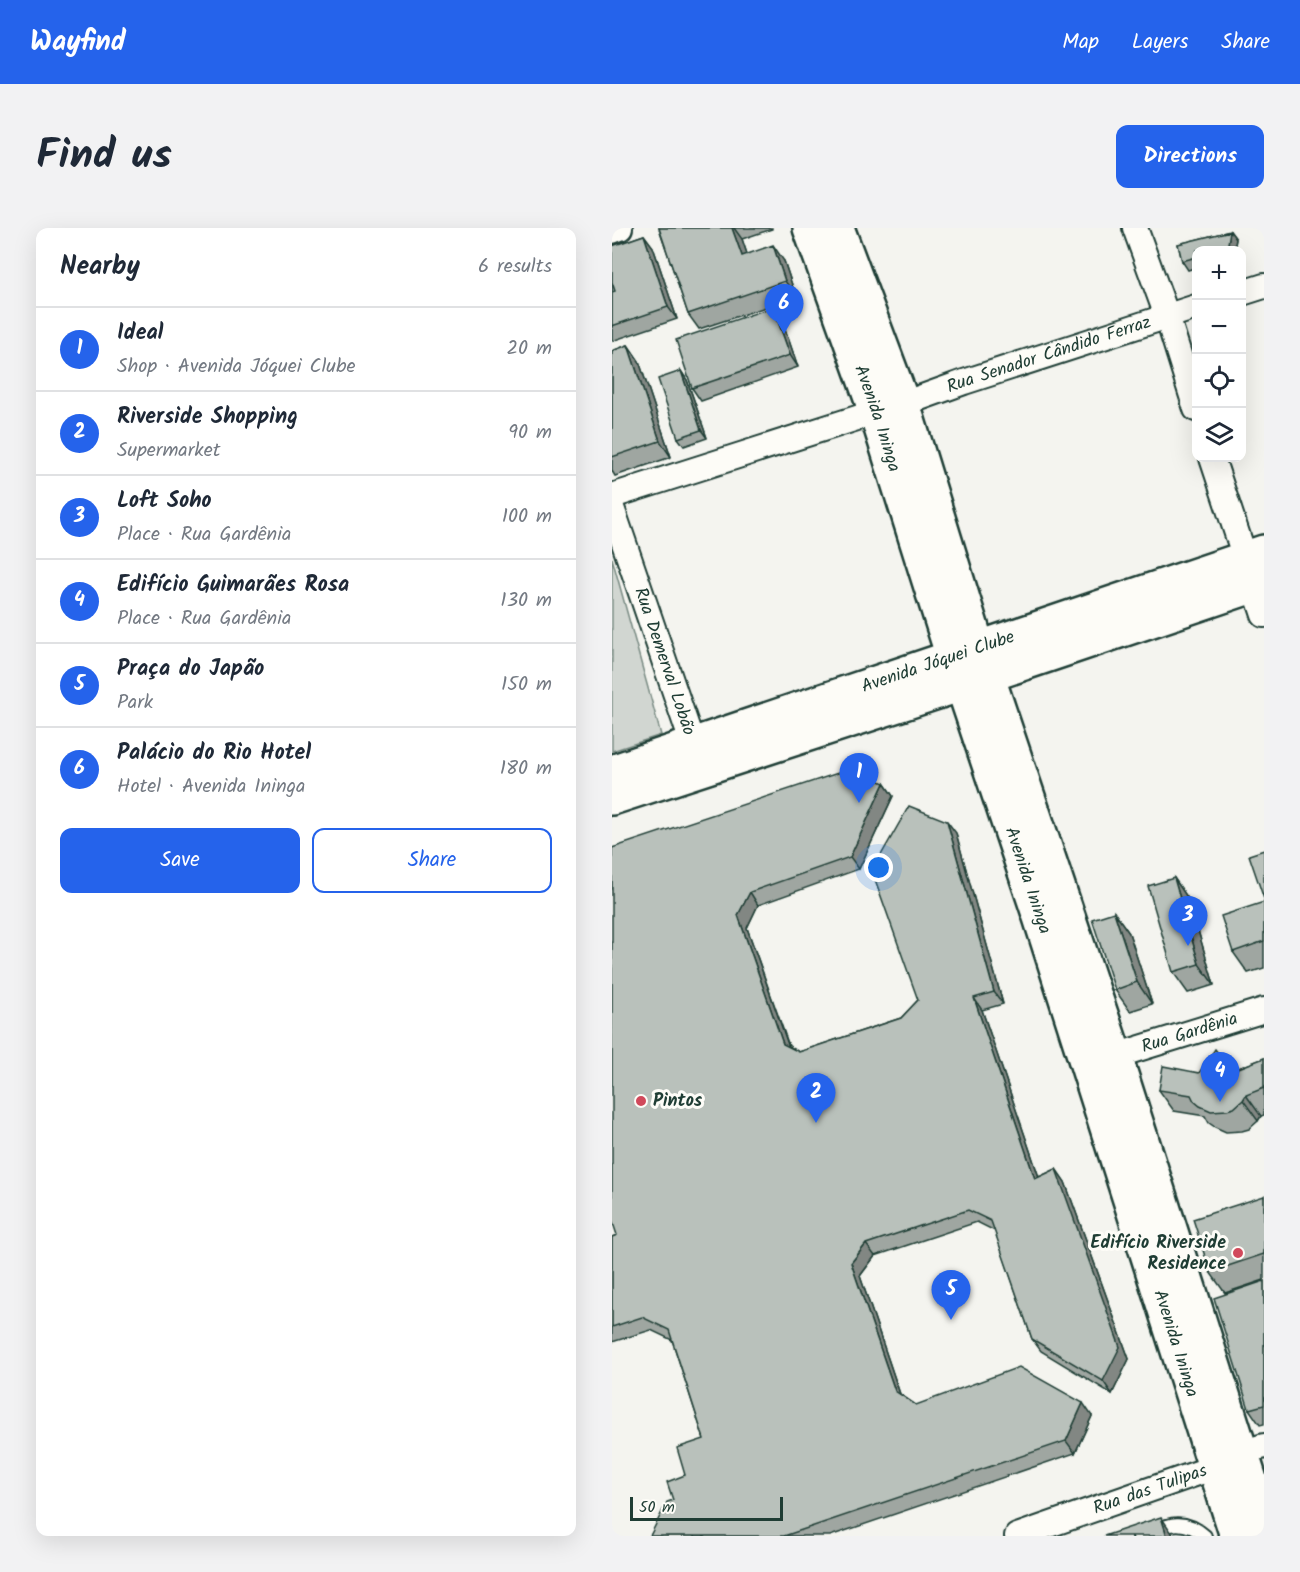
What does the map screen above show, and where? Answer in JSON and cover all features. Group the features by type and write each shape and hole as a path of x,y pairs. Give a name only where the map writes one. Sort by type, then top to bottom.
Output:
{"main road":[{"name":"Avenida Ininga","path":"810,228 889,408"},
{"name":"Avenida Ininga","path":"837,228 889,408 970,666 1040,916 1264,1524"},
{"name":"Avenida Jóquei Clube","path":"612,772 693,745 970,666 1258,579"},
{"name":"Avenida Ininga","path":"970,666 1115,1056 1240,1455 1237,1536"},
{"name":"Avenida Jóquei Clube","path":"612,798 970,666"}],"street":[{"path":"612,231 620,228"},
{"path":"1135,228 1197,408"},
{"path":"1246,292 1264,286"},
{"name":"Rua Senador Cândido Ferraz","path":"612,496 1192,308"},
{"path":"1214,462 1258,579"},
{"name":"Rua Demerval Lobão","path":"612,508 693,745"},
{"name":"Rua Gardênia","path":"1115,1056 1264,1010"},
{"name":"Rua das Tulipas","path":"1017,1536 1240,1455"}],"lane":[{"path":"1139,1536 1170,1524 1188,1525 1205,1536"}],"shaded area":[{"path":"612,558 661,735 612,751"}],"building":[{"path":"659,228 732,228 742,256 773,245 785,281 688,314"},
{"path":"1230,231 1228,246 1192,246 1192,258 1182,261 1178,244"},
{"path":"644,235 668,307 612,326 612,292 615,291 612,282 612,246"},
{"path":"773,307 790,355 692,388 676,340"},
{"path":"628,345 660,441 612,457 612,351"},
{"path":"681,371 701,430 678,438 658,379"},
{"path":"853,768 884,783 850,857 750,892 738,915 783,1044 799,1052 901,1018 918,1000 872,871 909,806 947,821 994,992 974,998 1035,1179 1056,1169 1120,1347 1103,1381 1032,1339 991,1221 968,1210 866,1244 851,1263 895,1391 916,1405 1019,1367 1083,1403 1066,1441 784,1536 650,1536 667,1502 673,1500 667,1482 685,1475 677,1448 704,1439 669,1330 642,1317 612,1327 612,1237 617,1235 612,1220 612,848"},
{"path":"1264,850 1264,899 1249,855"},
{"path":"1174,878 1199,964 1173,972 1148,886"},
{"path":"1264,902 1264,941 1233,952 1221,916"},
{"path":"1114,912 1137,982 1115,990 1092,919"},
{"path":"1215,1049 1231,1071 1264,1058 1264,1088 1246,1095 1234,1108 1211,1111 1200,1106 1191,1095 1159,1090 1163,1066 1199,1073"},
{"path":"1264,1196 1264,1254 1210,1272 1193,1219"},
{"path":"1264,1281 1264,1405 1249,1409 1214,1298"},
{"path":"1161,1517 1167,1536 1104,1536"}],"place":[{"name":"Palácio do Rio Hotel","path":"784,334"},
{"name":"Ideal","path":"859,803"},
{"name":"Loft Soho","path":"1188,946"},
{"name":"Pintos","path":"641,1101"},
{"name":"Edifício Guimarães Rosa","path":"1220,1102"},
{"name":"Riverside Shopping","path":"816,1123"},
{"name":"Edifício Riverside Residence","path":"1238,1253"},
{"name":"Praça do Japão","path":"951,1320"}]}
